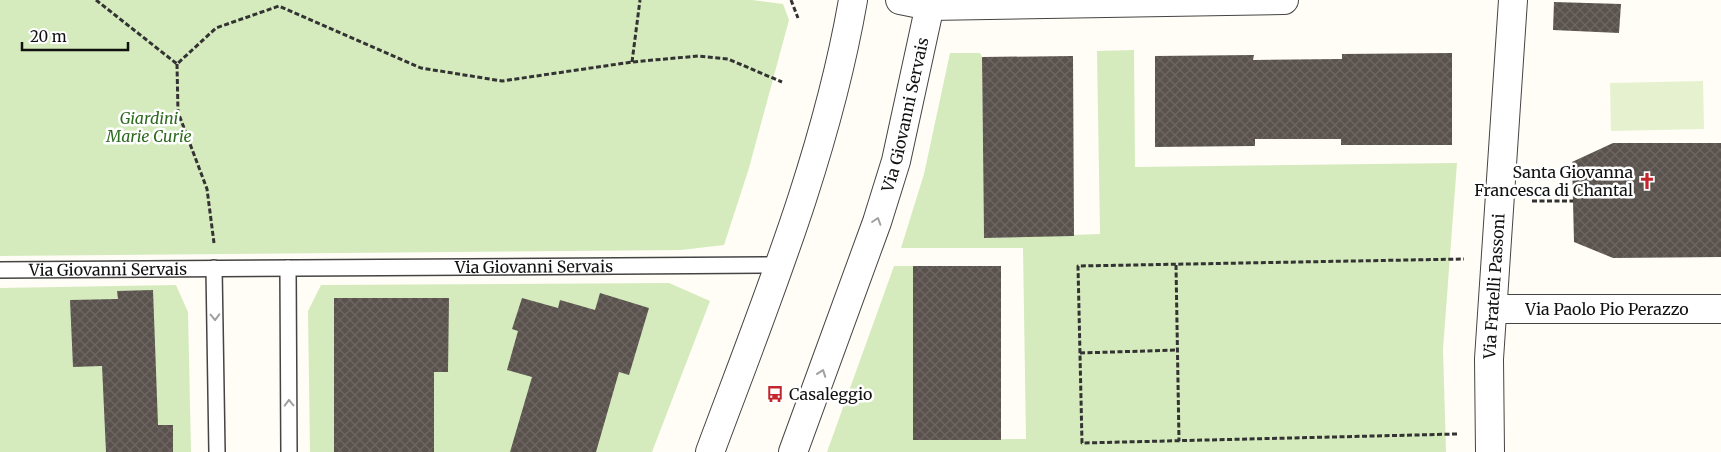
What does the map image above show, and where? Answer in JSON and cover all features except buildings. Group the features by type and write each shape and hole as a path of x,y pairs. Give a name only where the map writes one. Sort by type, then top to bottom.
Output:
{"street":[{"path":"710,452 806,191 848,30 853,0"},
{"path":"900,0 930,3 1284,0"},
{"name":"Via Fratelli Passoni","path":"1490,443 1489,359 1513,0"},
{"name":"Via Giovanni Servais","path":"793,452 877,222 896,161 930,3"},
{"name":"Via Paolo Pio Perazzo","path":"1493,309 1721,309"}],"lane":[{"name":"Via Giovanni Servais","path":"0,270 779,265"},
{"path":"214,268 217,452"},
{"path":"288,268 289,452"}],"path":[{"path":"96,0 177,64"},
{"path":"279,6 280,0"},
{"path":"632,62 640,0"},
{"path":"791,0 798,18"},
{"path":"214,268 214,244 207,188 178,112 177,64 216,28 279,6 421,68 493,80 502,81 632,62 698,56 728,59 782,82"},
{"path":"1501,201 1573,201"},
{"path":"1490,443 1179,441 1082,443 1078,266 1497,259"},
{"path":"1176,265 1179,441"},
{"path":"1080,353 1178,350"}],"green space":[{"name":"Giardini Marie Curie","path":"0,0 752,0 783,4 789,20 749,168 724,245 681,250 0,256"},
{"path":"1134,50 1135,167 1457,163 1443,349 1446,452 827,452 894,266 913,266 913,440 1026,439 1023,248 901,248 924,174 950,53 980,53 982,57 984,238 1100,234 1097,51"},
{"path":"1703,81 1704,129 1611,131 1610,83"},
{"path":"669,283 710,301 652,452 310,452 308,311 321,285"},
{"path":"176,285 188,312 191,452 0,452 0,288"}],"place":[{"name":"Santa Giovanna Francesca di Chantal","path":"1647,181"},
{"name":"Casaleggio","path":"775,394"}]}
